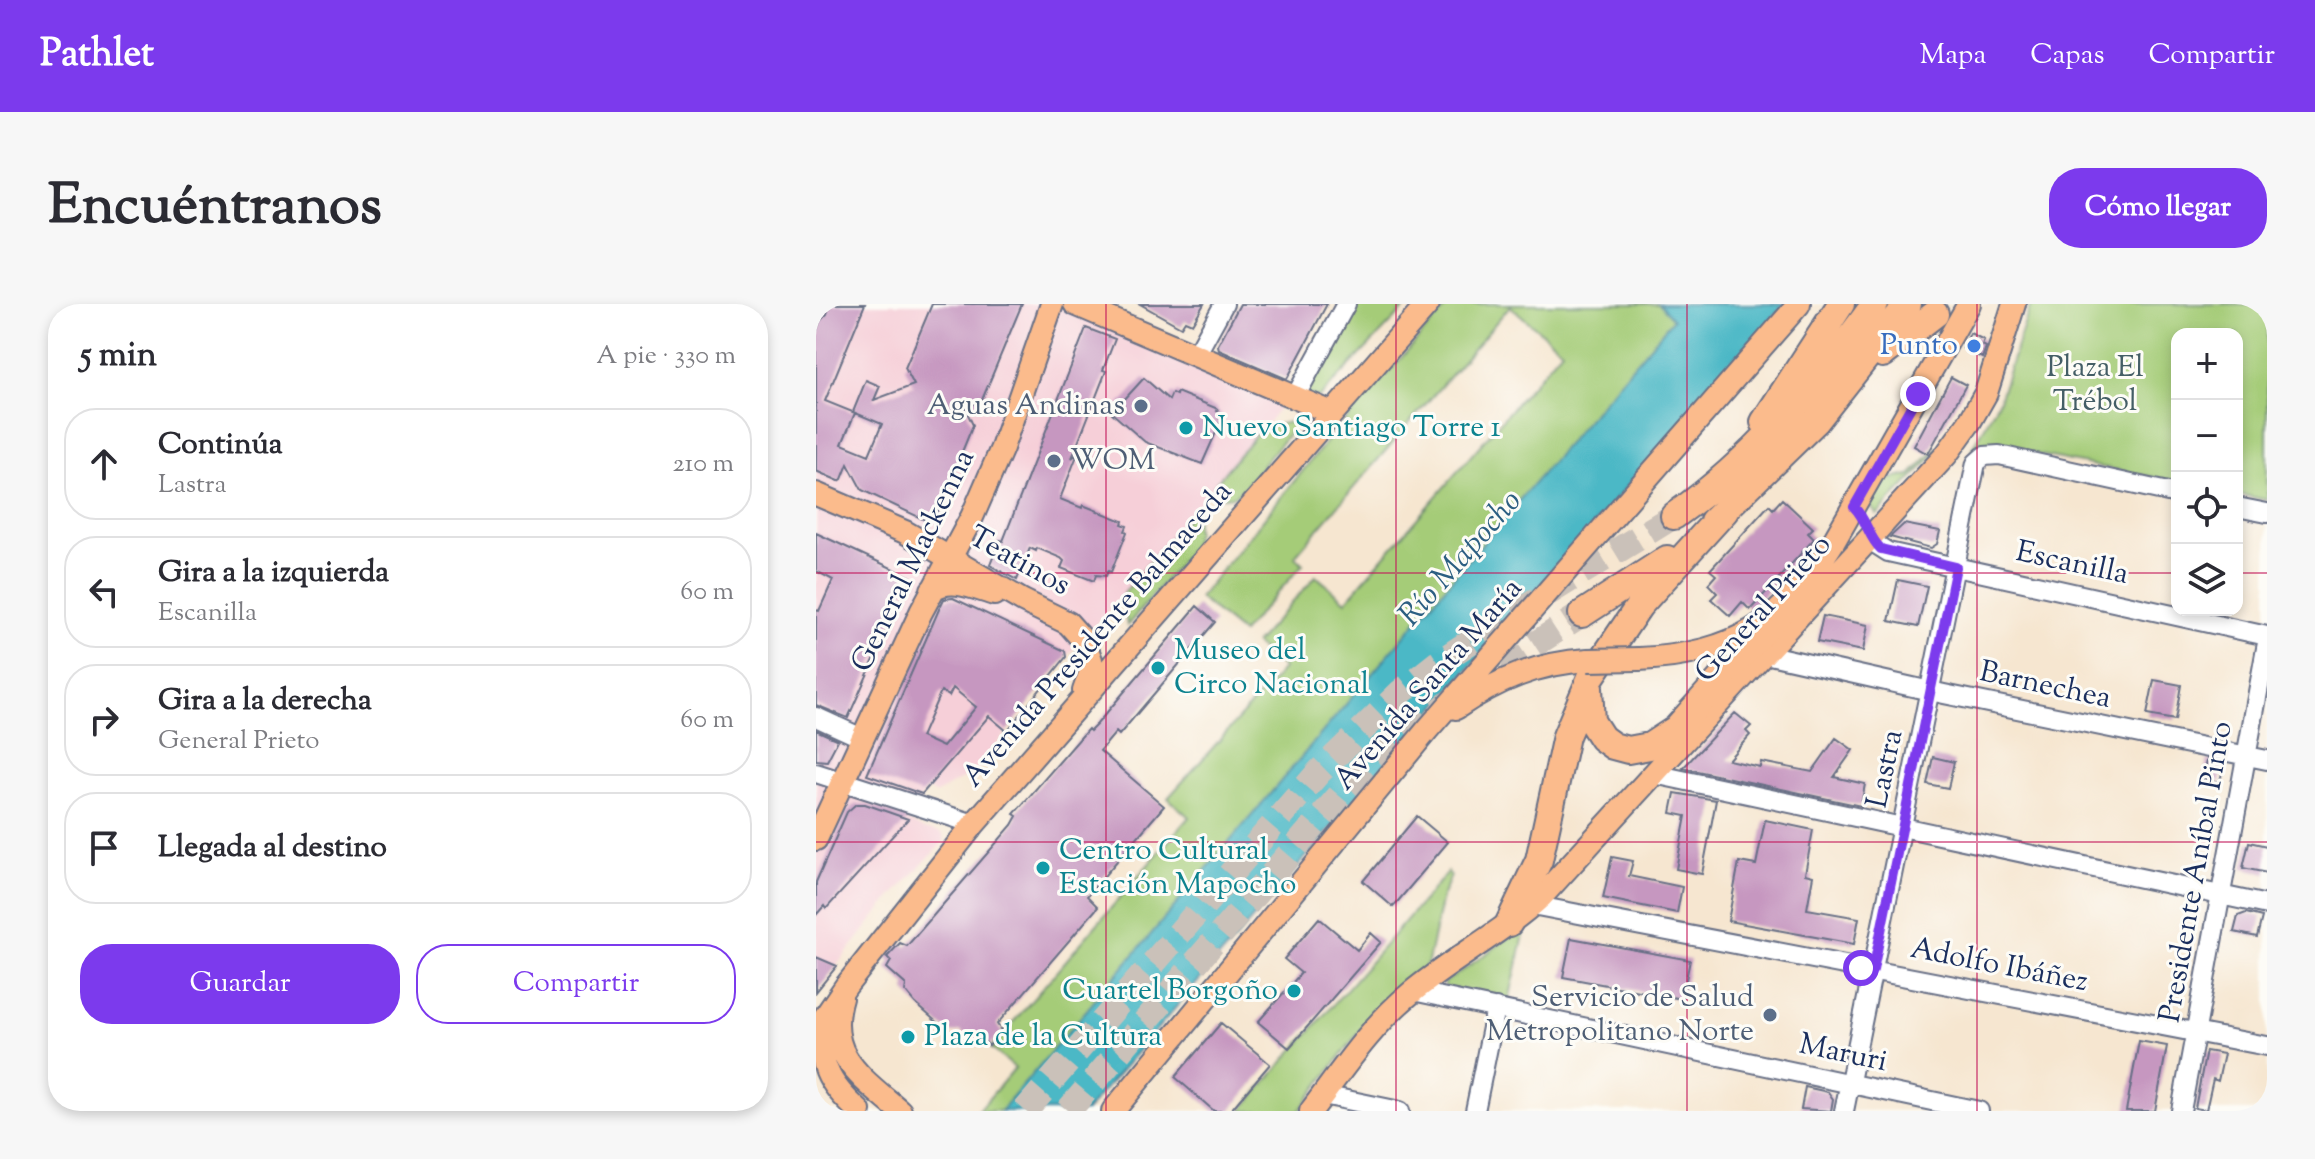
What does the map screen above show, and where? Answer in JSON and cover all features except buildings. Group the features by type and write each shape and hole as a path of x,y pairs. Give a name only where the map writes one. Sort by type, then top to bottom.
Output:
{"highway":[{"path":"1720,480 1766,419 1841,304"},
{"path":"1674,516 1759,445 1801,401 1875,304"},
{"path":"1509,923 1539,860 1566,736 1590,668 1639,606 1725,511 1800,439 1908,304"},
{"path":"1839,394 1904,336 1935,314"},
{"path":"1582,614 1651,571 1725,511"},
{"path":"1590,668 1588,711 1597,733 1607,743 1620,749 1645,748 1676,729 1782,610"}],"main road":[{"name":"General Mackenna","path":"816,839 932,590 965,534 1002,448 1052,304"},
{"path":"1075,304 1332,413"},
{"name":"Avenida Presidente Balmaceda","path":"820,1023 974,824 1428,304"},
{"name":"Avenida Santa María","path":"1113,1111 1427,730 1799,304"},
{"name":"General Prieto","path":"1427,730 1483,690 1512,675 1554,663 1590,668 1639,659 1683,656 1728,643 1755,630 1782,610 1814,572 1854,507 1969,304"},
{"name":"General Prieto","path":"1317,1103 1383,1019 1413,991 1532,905 1946,455 1969,423 1992,376 2014,304"},
{"name":"Teatinos","path":"816,494 905,532 1023,601 1068,623 1084,641 1091,660 1091,671 1079,703"},
{"path":"1854,507 1865,520 1871,536"},
{"path":"932,590 951,583 1023,601"},
{"path":"846,986 837,1016 840,1048 859,1074 900,1111"},
{"path":"820,1023 826,1074 837,1091 859,1111"}],"street":[{"path":"816,310 818,304"},
{"path":"1196,355 1224,304"},
{"path":"1295,397 1346,304"},
{"name":"Lastra","path":"1844,1111 1976,463 1984,456 1999,455 2171,493"},
{"path":"2243,508 2267,513"},
{"name":"Escanilla","path":"1871,536 1884,550 2267,636"},
{"name":"Presidente Aníbal Pinto","path":"2181,1111 2267,643"},
{"name":"Barnechea","path":"1765,654 2267,760"},
{"path":"816,717 862,738"},
{"path":"816,773 974,824"},
{"path":"1654,774 2267,905"},
{"name":"Adolfo Ibáñez","path":"1532,905 2267,1046"},
{"name":"Maruri","path":"1413,991 1979,1111"},
{"path":"1475,1111 1496,1008"},
{"path":"1317,1103 1400,1111"}],"shaded area":[{"path":"816,304 1096,304 1295,390 1066,657 976,771 935,794 928,789 925,792 907,821 942,833 945,840 886,903 816,992"}],"green space":[{"path":"1352,304 1409,304 1319,398 1305,394"},
{"path":"1449,304 1784,304 1085,1111 978,1111 1015,1068 991,1048 1189,817 1168,798 1284,668 1255,644 1316,576 1346,601 1562,350 1510,306 1295,556 1303,564 1242,633 1199,598 1322,447"},
{"name":"Plaza El Trébol","path":"2031,304 2267,304 2267,500 2243,495 2243,328 2171,328 2171,481 2000,447 1972,450 1999,400"},
{"path":"1290,422 1295,426 1243,489 1234,496 1223,497 1214,485 1261,428"},
{"path":"1937,448 1941,448 1877,515 1868,503 1881,481 1911,475"},
{"path":"1195,508 1193,547 1127,626 1123,594"},
{"path":"1448,872 1451,876 1442,897 1428,962 1422,972 1380,1004 1299,1111 1241,1111"},
{"path":"1526,926 1508,1005 1448,992 1444,983"}],"water":[{"path":"1659,304 1785,304 1086,1111 1001,1111 1673,319"}],"tunnel":[{"path":"1025,1111 1319,772 1400,693 1438,663 1502,621 1674,516"},
{"path":"1068,1111 1343,792 1428,719 1582,614"}],"place":[{"name":"Punto","path":"1974,346"},
{"name":"Aguas Andinas","path":"1141,406"},
{"name":"Nuevo Santiago Torre 1","path":"1186,428"},
{"name":"WOM","path":"1054,461"},
{"name":"Museo del Circo Nacional","path":"1158,668"},
{"name":"Centro Cultural Estación Mapocho","path":"1043,868"},
{"name":"Cuartel Borgoño","path":"1294,991"},
{"name":"Servicio de Salud Metropolitano Norte","path":"1770,1015"},
{"name":"Plaza de la Cultura","path":"908,1037"}],"route":[{"path":"1861,968 1873,970 1956,567 1881,549 1854,507 1918,394"}],"water label":[{"name":"Río Mapocho","path":"1461,559"}]}
